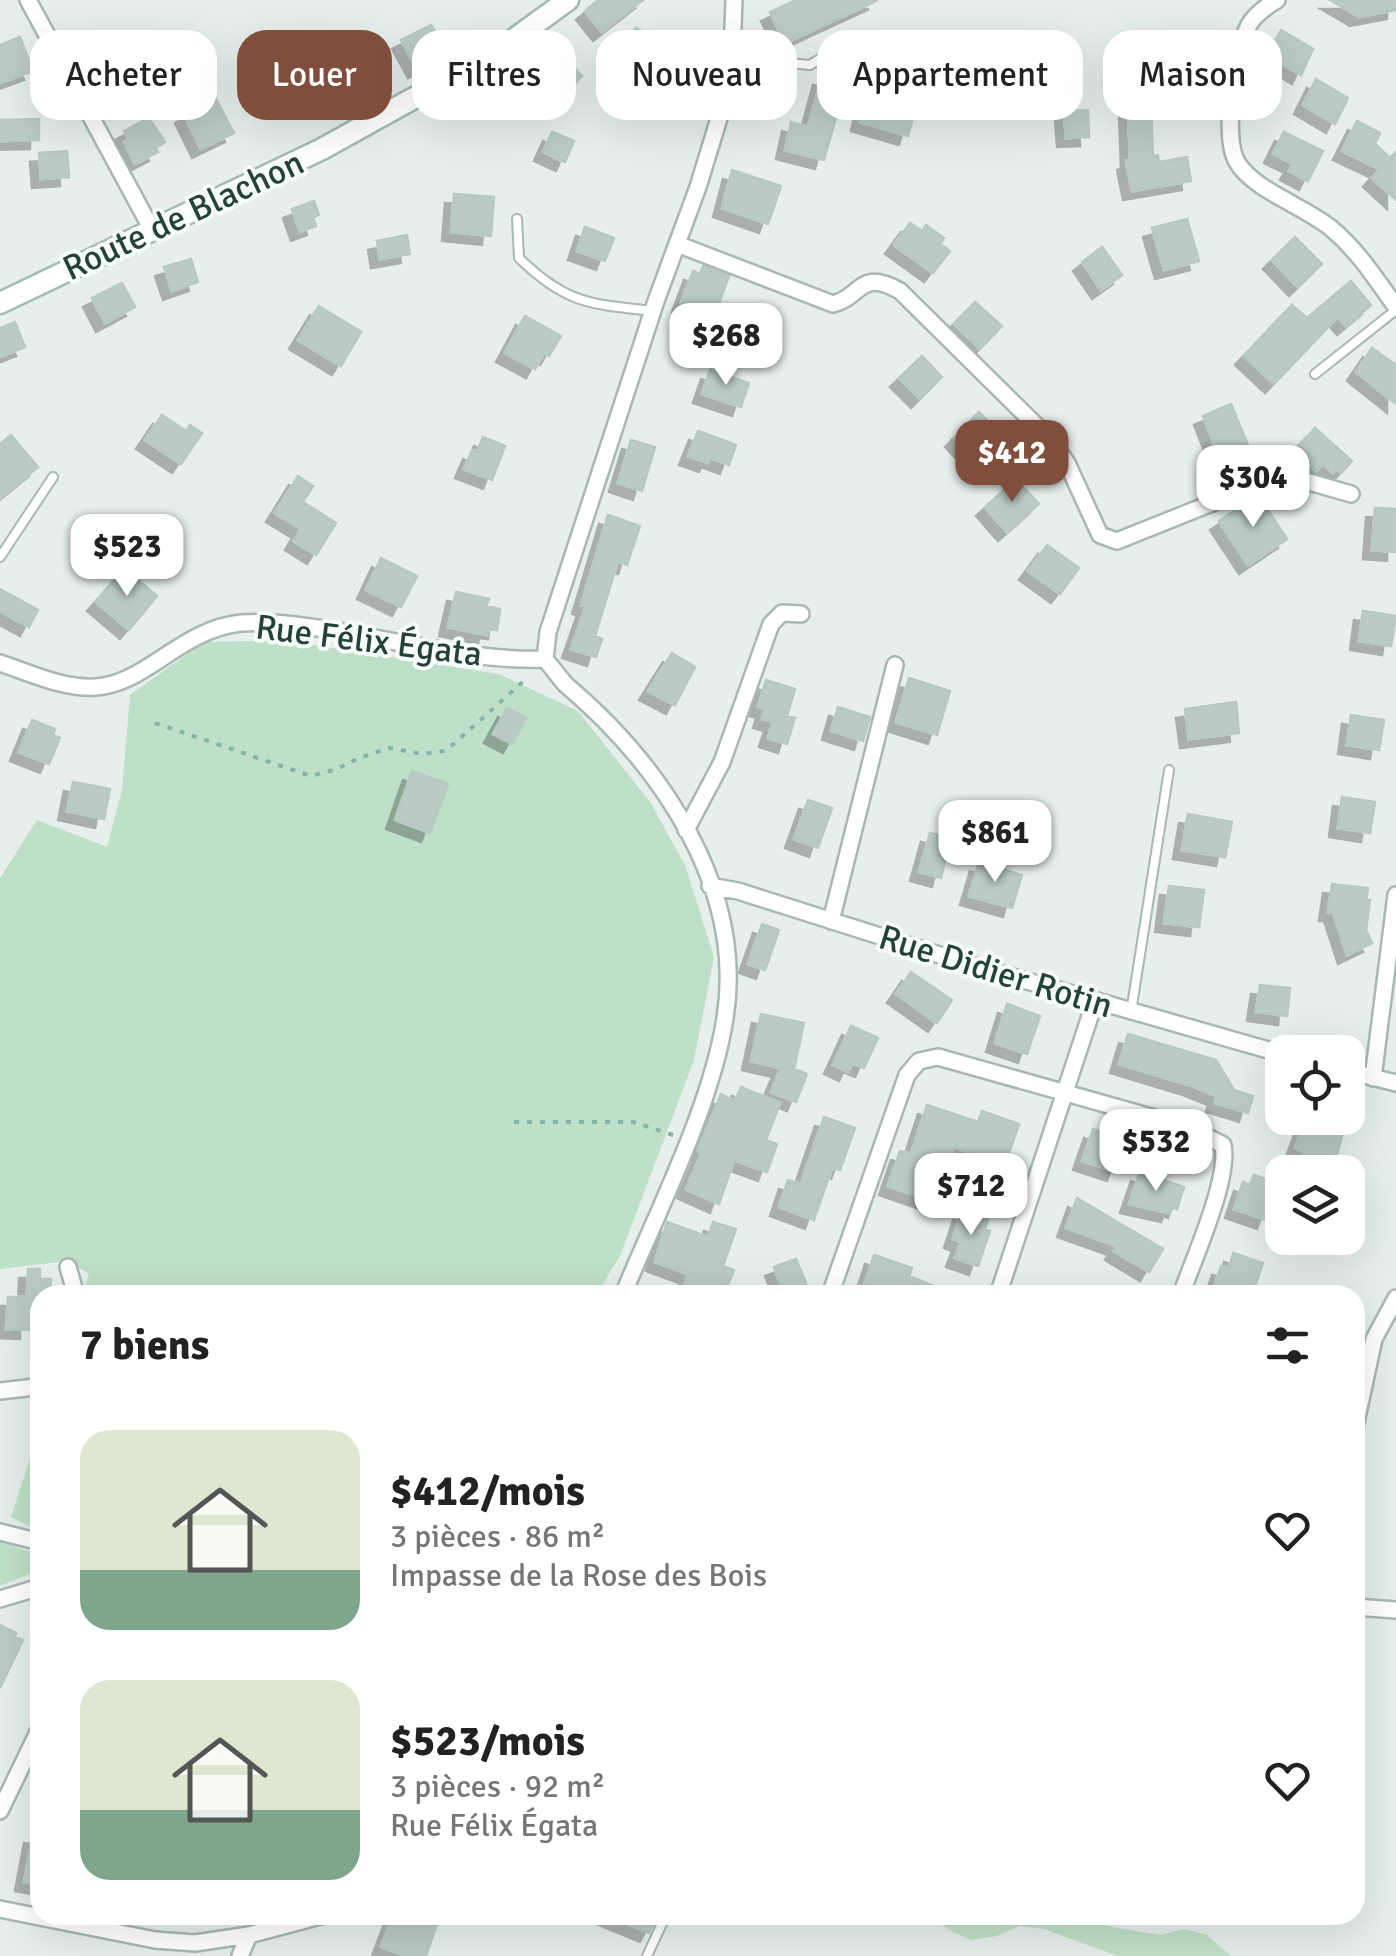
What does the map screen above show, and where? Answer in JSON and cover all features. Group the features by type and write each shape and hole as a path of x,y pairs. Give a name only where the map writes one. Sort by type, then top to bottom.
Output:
{"street":[{"path":"28,0 151,228"},
{"name":"Route de Blachon","path":"0,302 322,148 495,53 568,0"},
{"path":"733,30 734,0"},
{"path":"1278,0 1256,16 1241,48 1231,117 1232,153 1244,172 1345,240 1396,308"},
{"path":"627,1285 717,1056 728,998 724,923 686,830 658,780 545,659 548,632 719,120"},
{"path":"677,244 833,304 869,283 882,283 900,291 1050,439 1068,463 1100,535 1117,542 1232,495 1257,474 1271,471 1351,494"},
{"path":"686,830 722,762 772,624 782,613 801,614"},
{"name":"Rue Félix Égata","path":"0,663 62,684 100,687 133,676 208,630 253,623 289,624 462,651 545,659"},
{"path":"831,920 895,666"},
{"name":"Rue Didier Rotin","path":"710,886 738,891 1265,1049"},
{"path":"1373,1078 1396,895"},
{"path":"1001,1285 1095,1001"},
{"path":"833,1285 904,1083 916,1064 925,1058 946,1058 1190,1128 1223,1145 1226,1157 1217,1190 1184,1285"},
{"path":"1365,1076 1396,1084"},
{"path":"68,1267 73,1285"},
{"path":"1365,1381 1374,1340 1396,1298"},
{"path":"0,1391 30,1388"},
{"path":"0,1532 30,1540"},
{"path":"0,1599 30,1590"},
{"path":"1365,1608 1396,1610"},
{"path":"0,1811 30,1749"},
{"path":"0,1909 30,1915"},
{"path":"84,1925 174,1942 249,1934 285,1925"},
{"path":"240,1956 249,1934"}],"lane":[{"path":"517,219 519,258 545,283 577,301 651,315"},
{"path":"1315,374 1396,308"},
{"path":"0,557 53,477"},
{"path":"1131,1012 1170,770"},
{"path":"647,1956 661,1925"}],"path":[{"path":"155,723 310,776 389,748 423,754 442,751 455,744 545,659"},
{"path":"514,1122 633,1122 687,1139"}],"green space":[{"path":"282,640 499,674 578,711 650,802 685,865 714,957 694,1060 620,1256 602,1285 86,1285 89,1274 68,1261 0,1269 0,878 37,820 107,847 122,790 130,695 204,642"},
{"path":"30,1459 30,1527 11,1517"},
{"path":"0,1542 30,1552 30,1574 0,1586"},
{"path":"943,1925 1105,1925 1161,1935 1184,1929 1207,1935 1231,1956 1118,1956 1044,1929 1020,1926 997,1936 971,1940"}],"building":[{"path":"598,0 643,0 605,30 585,11"},
{"path":"796,0 878,0 797,37 797,30 779,30 770,12"},
{"path":"1330,0 1396,0 1396,10 1359,17"},
{"path":"1282,31 1313,49 1301,75 1282,64"},
{"path":"412,34 412,60 401,40"},
{"path":"20,37 30,72 0,83 0,45"},
{"path":"1316,79 1348,98 1335,124 1303,105"},
{"path":"817,94 817,120 835,120 824,160 785,150 791,122 808,127"},
{"path":"217,101 234,133 201,149 187,120 217,120"},
{"path":"1083,110 1088,110 1089,137 1066,138 1065,120 1083,120"},
{"path":"0,120 39,120 39,140 0,141"},
{"path":"150,120 165,142 156,148 158,152 135,164 124,142 128,139 124,131"},
{"path":"860,120 912,120 908,136"},
{"path":"1128,120 1152,120 1153,156 1158,155 1159,162 1187,157 1191,181 1132,191 1126,161 1130,160"},
{"path":"1357,121 1380,133 1375,144 1390,158 1396,152 1396,200 1372,178 1380,169 1342,151"},
{"path":"552,132 574,141 565,162 543,152"},
{"path":"1284,132 1323,151 1308,181 1289,171 1293,164 1273,154"},
{"path":"67,151 69,177 41,179 39,153"},
{"path":"732,170 781,186 768,224 722,208"},
{"path":"454,194 494,197 491,236 451,232"},
{"path":"314,201 319,215 313,217 316,226 300,232 292,209"},
{"path":"1187,219 1199,261 1164,270 1152,228"},
{"path":"910,223 922,231 926,225 944,238 940,244 950,251 933,273 894,245"},
{"path":"585,227 614,238 605,261 577,251"},
{"path":"407,235 410,254 380,259 377,241"},
{"path":"1295,237 1322,264 1298,287 1272,260"},
{"path":"1102,247 1122,275 1101,290 1082,262"},
{"path":"191,259 198,282 172,291 164,267"},
{"path":"703,266 729,276 714,317 751,313 753,329 736,331 691,315 694,307 681,303 693,271 700,274"},
{"path":"1351,281 1371,305 1346,326 1338,317 1274,384 1244,356 1292,305 1307,318"},
{"path":"122,283 135,307 105,323 92,298"},
{"path":"975,302 1002,326 980,349 954,324"},
{"path":"319,306 361,332 341,366 298,340"},
{"path":"525,316 561,336 535,369 505,353"},
{"path":"15,322 25,347 0,357 0,328"},
{"path":"1372,348 1396,365 1396,404 1356,372"},
{"path":"922,356 942,377 920,399 899,378"},
{"path":"710,370 749,383 741,407 702,394"},
{"path":"1231,404 1248,445 1219,457 1203,416"},
{"path":"979,412 1006,440 980,465 954,438"},
{"path":"162,415 186,431 190,425 202,433 181,464 145,440"},
{"path":"1315,428 1352,461 1341,473 1337,469 1333,473 1323,464 1316,471 1294,452"},
{"path":"698,431 736,445 729,465 688,456"},
{"path":"11,435 38,467 0,498 0,444"},
{"path":"483,437 505,446 492,480 464,469"},
{"path":"631,440 655,447 642,491 618,483"},
{"path":"298,476 313,486 303,502 336,523 316,555 294,541 301,529 275,513"},
{"path":"1016,479 1039,504 1007,532 985,507"},
{"path":"1258,495 1287,539 1248,565 1219,521"},
{"path":"1375,508 1396,509 1396,552 1372,550"},
{"path":"608,515 640,526 627,565 618,561 595,636 602,639 596,657 571,649 586,606 581,605"},
{"path":"1047,545 1079,568 1060,594 1028,571"},
{"path":"381,558 417,576 401,607 366,590"},
{"path":"125,569 157,596 129,630 96,602"},
{"path":"0,589 38,610 29,627 0,611"},
{"path":"456,592 489,599 486,606 500,609 497,630 488,629 487,635 448,627"},
{"path":"1363,611 1396,616 1391,646 1359,641"},
{"path":"672,653 695,667 675,705 648,691"},
{"path":"909,678 950,691 937,735 896,722"},
{"path":"766,680 795,689 787,716 795,718 787,744 768,738 773,722 762,719 765,709 758,707"},
{"path":"1236,702 1239,733 1189,739 1185,709"},
{"path":"838,707 870,717 863,741 831,731"},
{"path":"507,708 526,718 512,744 493,734"},
{"path":"1351,715 1384,720 1379,750 1347,745"},
{"path":"32,720 55,729 53,735 60,738 49,764 19,752"},
{"path":"412,771 448,784 430,833 395,820"},
{"path":"73,782 110,789 104,819 67,811"},
{"path":"1342,797 1375,802 1370,833 1338,828"},
{"path":"808,800 832,808 818,848 794,839"},
{"path":"1188,814 1232,822 1225,857 1182,850"},
{"path":"930,833 951,838 941,878 919,872"},
{"path":"979,862 1022,875 1012,908 969,896"},
{"path":"1332,884 1368,888 1366,930 1372,943 1347,955 1333,912 1328,912"},
{"path":"1169,886 1204,890 1199,927 1164,923"},
{"path":"762,924 779,930 765,970 748,964"},
{"path":"911,972 952,1000 937,1023 896,994"},
{"path":"1260,985 1290,988 1287,1016 1256,1012"},
{"path":"1007,1004 1040,1016 1027,1054 995,1043"},
{"path":"761,1014 804,1023 794,1069 807,1074 796,1102 771,1092 781,1068 751,1061"},
{"path":"851,1026 878,1038 864,1068 852,1063 848,1072 833,1065"},
{"path":"1128,1034 1216,1060 1234,1090 1253,1096 1248,1113 1215,1103 1217,1096 1192,1086 1119,1064"},
{"path":"741,1087 780,1103 766,1140 777,1144 767,1172 734,1160 719,1204 686,1189 721,1094 735,1101"},
{"path":"927,1105 978,1122 982,1111 1019,1124 1005,1165 954,1147 931,1201 888,1186 900,1151 911,1154"},
{"path":"824,1117 855,1128 840,1170 832,1168 814,1220 779,1207 788,1180 801,1184"},
{"path":"1093,1129 1127,1141 1116,1172 1082,1161"},
{"path":"1300,1135 1342,1135 1337,1155 1304,1155 1295,1148"},
{"path":"1140,1172 1184,1187 1177,1209 1173,1207 1170,1213 1129,1204"},
{"path":"1254,1175 1265,1179 1265,1220 1234,1209 1243,1182 1250,1185"},
{"path":"1077,1198 1163,1249 1149,1272 1114,1251 1117,1246 1066,1228"},
{"path":"962,1211 988,1220 985,1229 990,1231 978,1266 955,1258 961,1242 953,1239"},
{"path":"667,1222 708,1237 713,1222 736,1229 723,1266 734,1270 728,1285 685,1285 688,1274 655,1262"},
{"path":"1233,1253 1263,1263 1255,1285 1215,1285 1221,1266 1229,1268"},
{"path":"874,1255 912,1268 909,1276 931,1285 864,1285"},
{"path":"796,1259 806,1285 781,1285 774,1267"},
{"path":"28,1269 40,1269 40,1279 51,1279 51,1285 30,1285 29,1330 6,1329 8,1297 27,1297"},
{"path":"0,1625 23,1640 0,1688"},
{"path":"30,1850 30,1883 24,1882"},
{"path":"389,1925 437,1925 426,1956 407,1956 381,1947"},
{"path":"630,1925 653,1925 649,1933"}]}
